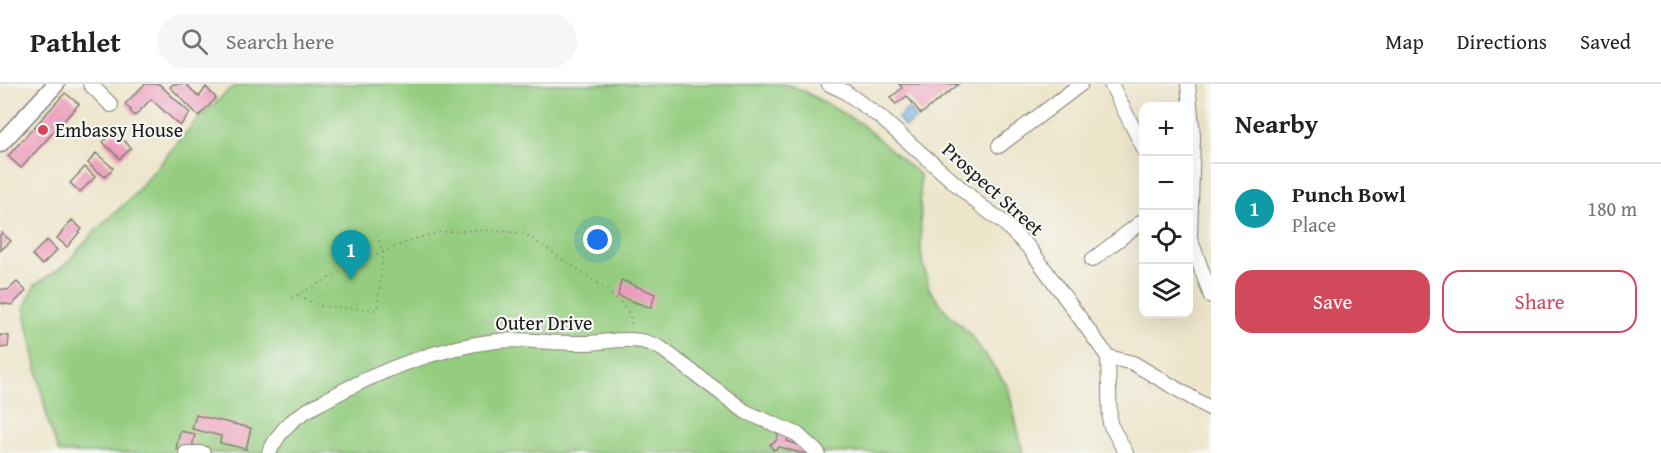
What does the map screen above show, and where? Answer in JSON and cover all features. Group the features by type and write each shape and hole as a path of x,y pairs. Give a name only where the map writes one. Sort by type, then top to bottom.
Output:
{"main road":[{"path":"0,144 56,84"}],"street":[{"path":"90,84 111,105"},
{"name":"Prospect Street","path":"829,84 844,91 880,117 1015,233 1030,249 1108,357"},
{"path":"999,146 1081,84"},
{"path":"1111,84 1139,141"},
{"path":"1188,84 1193,136 1190,210"},
{"path":"1092,260 1139,223"},
{"path":"1193,248 1211,296"},
{"name":"Outer Drive","path":"269,453 291,422 313,408 359,383 423,358 456,348 497,341 584,343 634,339 650,342 662,349 746,412 797,434 818,453"},
{"path":"1126,453 1110,424 1108,357 1132,363 1211,409"},
{"path":"186,453 203,453"}],"path":[{"path":"291,298 358,263 414,239 440,232 478,230 524,233 603,287 621,303 630,315 634,339"},
{"path":"298,294 319,306 377,309 383,254 378,235"}],"green space":[{"path":"240,84 785,84 802,90 860,123 920,175 921,252 929,289 947,312 970,334 1008,387 1023,453 59,453 48,422 24,308 35,285 66,264 95,231 132,197 194,123 229,90"}],"water":[{"path":"908,109 916,118 905,127 898,118"}],"building":[{"path":"145,84 159,84 190,113 180,126 151,99 135,116 130,111 125,104"},
{"path":"173,84 186,84 199,97 206,87 216,98 199,116 170,87"},
{"path":"899,84 959,84 921,114 907,96 896,104 890,98 902,88"},
{"name":"Embassy House","path":"65,93 79,104 21,168 8,156"},
{"path":"115,131 131,148 120,159 103,142"},
{"path":"96,153 113,168 105,177 88,163"},
{"path":"85,167 95,177 80,192 70,183"},
{"path":"72,220 82,229 67,247 57,238"},
{"path":"2,233 11,241 0,251 0,235"},
{"path":"47,240 57,250 42,265 32,255"},
{"path":"621,280 655,294 651,308 618,296"},
{"path":"17,282 26,291 12,305 0,303 0,289 8,290"},
{"path":"0,335 9,336 8,347 0,348"},
{"path":"196,415 251,428 246,449 220,443 221,436 192,429"},
{"path":"180,431 195,434 191,452 176,449"},
{"path":"780,431 790,434 787,441 807,448 809,453 800,453 780,447 773,450 770,444 776,441"}],"place":[{"name":"Embassy House","path":"43,130"},
{"name":"Punch Bowl","path":"351,280"}]}
